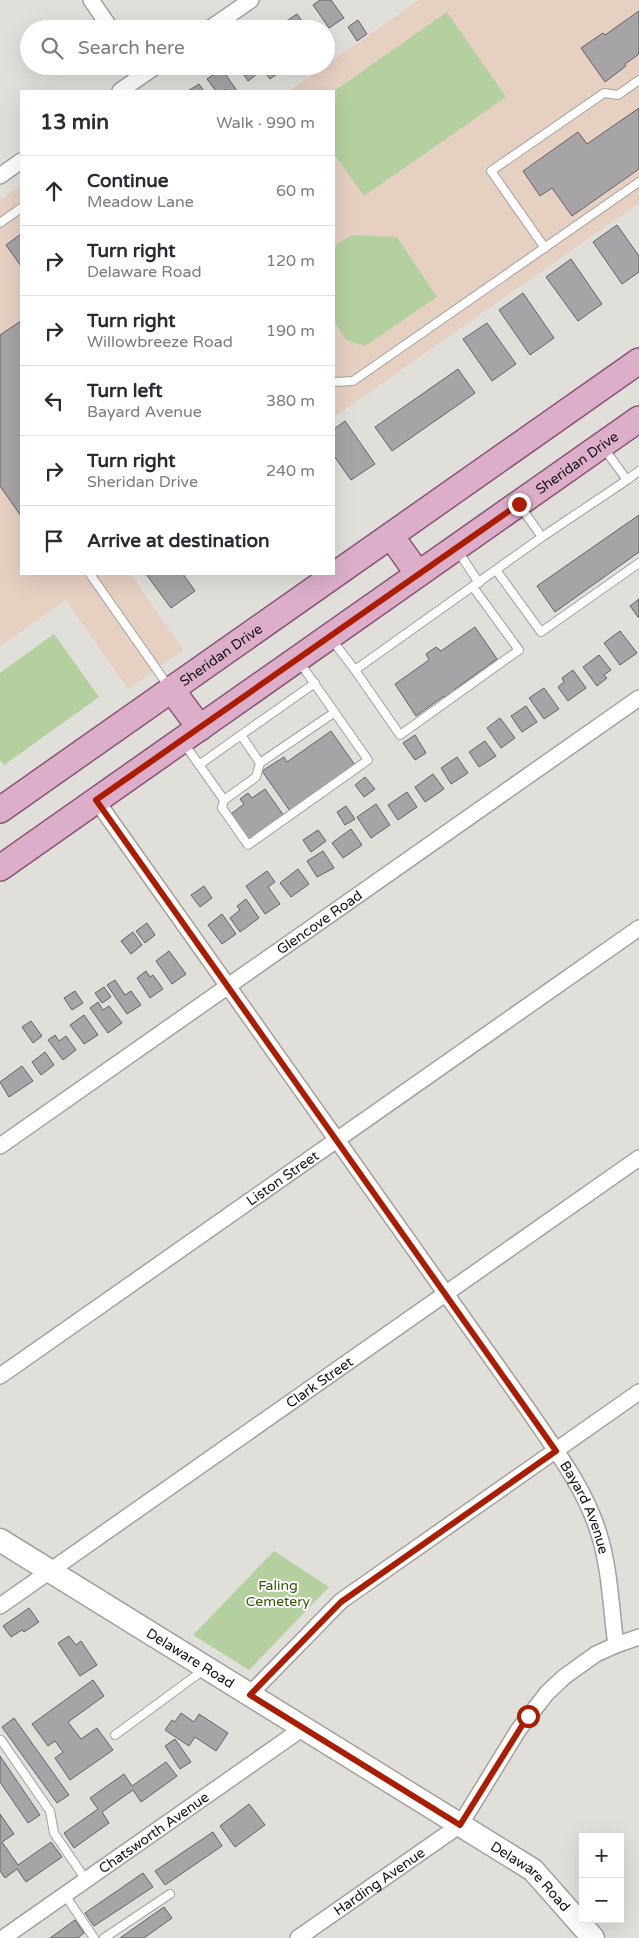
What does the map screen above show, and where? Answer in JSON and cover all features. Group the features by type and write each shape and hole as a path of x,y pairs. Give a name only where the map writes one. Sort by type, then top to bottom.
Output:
{"main road":[{"name":"Sheridan Drive","path":"0,810 639,361"},
{"name":"Sheridan Drive","path":"0,868 639,419"},
{"path":"391,536 418,574"},
{"path":"171,690 191,734"}],"street":[{"path":"90,0 104,20"},
{"path":"222,20 250,0"},
{"path":"121,90 139,75"},
{"path":"0,176 20,162"},
{"name":"Glencove Road","path":"0,1146 639,698"},
{"name":"Bayard Avenue","path":"96,800 578,1483 600,1536 616,1645"},
{"name":"Liston Street","path":"0,1376 639,928"},
{"name":"Clark Street","path":"0,1606 639,1158"},
{"path":"250,1695 341,1602 639,1392"},
{"name":"Delaware Road","path":"0,1540 533,1870 593,1938"},
{"path":"460,1825 519,1728 547,1693 584,1662 616,1645 639,1637"},
{"name":"Chatsworth Avenue","path":"3,1938 303,1728"},
{"name":"Harding Avenue","path":"298,1938 460,1825"}],"lane":[{"path":"545,248 491,171 604,93 618,95 639,80"},
{"path":"335,382 353,380 639,182"},
{"path":"0,223 20,209"},
{"path":"602,445 627,480"},
{"path":"355,670 542,537 639,471"},
{"path":"519,504 542,537"},
{"path":"329,637 355,670 400,735 519,650 476,585 456,548"},
{"path":"496,570 541,632 639,563"},
{"path":"91,575 171,690"},
{"path":"297,659 315,683 335,712 368,760 248,845 222,808 224,800 256,777 260,763 335,712"},
{"path":"199,765 315,683"},
{"path":"191,734 199,765 224,800"},
{"path":"241,735 260,763"},
{"path":"115,1735 207,1668"},
{"path":"1,1740 50,1812 54,1833 86,1880"},
{"path":"104,1938 170,1894"},
{"path":"65,1895 94,1938"}],"shaded area":[{"path":"419,0 639,0 639,203 335,416 335,90 290,90 312,75 335,75 335,59"},
{"path":"20,186 20,575 132,575 183,650 128,689 66,600 0,646 0,200"}],"green space":[{"path":"447,12 506,97 364,196 335,155 335,90"},
{"path":"352,235 397,237 437,297 365,346 346,340 335,323 335,245"},
{"path":"54,634 99,697 4,765 0,760 0,673"},
{"name":"Faling Cemetery","path":"274,1551 329,1587 249,1670 193,1635"}],"building":[{"path":"320,0 331,0 344,18 335,24 335,20 323,20 313,5"},
{"path":"639,11 639,54 605,82 581,48 603,33 605,35"},
{"path":"297,14 301,20 288,20"},
{"path":"358,20 367,34 357,41 348,27"},
{"path":"213,75 226,75 236,90 215,90 207,79"},
{"path":"244,75 256,75 248,81"},
{"path":"267,75 276,75 270,79"},
{"path":"199,84 203,90 190,90"},
{"path":"639,108 639,169 572,216 552,188 540,196 523,171 578,132 587,144"},
{"path":"617,225 639,256 639,272 622,284 593,242"},
{"path":"20,235 20,265 6,245"},
{"path":"571,259 602,304 578,321 546,277"},
{"path":"523,293 554,338 530,355 499,310"},
{"path":"20,322 20,515 0,486 0,335"},
{"path":"487,323 516,364 492,381 463,339"},
{"path":"458,369 475,393 392,451 375,427"},
{"path":"345,421 375,464 351,480 335,457 335,428"},
{"path":"639,515 639,552 555,612 537,586"},
{"path":"147,575 184,575 195,591 171,608"},
{"path":"639,599 639,617 638,617 630,606"},
{"path":"475,627 497,659 455,689 457,692 447,700 444,696 416,716 395,684 429,660 426,654 436,647 441,651"},
{"path":"620,631 637,653 620,665 604,643"},
{"path":"599,655 611,670 604,675 607,678 597,686 583,667"},
{"path":"573,670 586,688 568,701 558,687 564,682 562,678"},
{"path":"544,688 559,709 544,719 529,698"},
{"path":"526,706 537,722 522,732 511,716"},
{"path":"500,718 515,738 501,748 487,728"},
{"path":"331,731 355,765 290,811 262,771 284,757 287,762"},
{"path":"415,735 426,753 415,760 403,743"},
{"path":"485,741 496,756 479,767 469,752"},
{"path":"457,757 468,773 451,784 441,768"},
{"path":"433,774 444,789 425,802 415,787"},
{"path":"365,777 375,789 364,797 355,785"},
{"path":"265,789 284,816 250,840 231,814 244,804 240,799 248,793 252,798"},
{"path":"407,792 417,807 398,820 388,805"},
{"path":"376,804 390,825 371,838 357,817"},
{"path":"346,806 355,819 345,825 337,812"},
{"path":"351,829 362,845 343,858 332,843"},
{"path":"318,830 326,841 311,852 303,840"},
{"path":"323,851 334,868 317,877 307,861"},
{"path":"298,869 309,884 291,897 280,883"},
{"path":"267,871 275,882 268,887 280,904 265,914 246,886"},
{"path":"204,886 212,898 200,907 191,895"},
{"path":"246,899 259,918 240,932 230,918 240,910 237,906"},
{"path":"222,914 236,934 222,944 208,925"},
{"path":"147,923 155,935 145,943 136,931"},
{"path":"133,932 142,945 131,954 121,941"},
{"path":"169,951 186,974 172,984 156,961"},
{"path":"146,971 150,977 153,975 163,989 150,998 137,978"},
{"path":"115,980 125,995 131,991 141,1005 127,1014 107,985"},
{"path":"104,987 111,997 102,1003 95,993"},
{"path":"75,991 83,1003 72,1010 64,998"},
{"path":"98,1002 103,1010 109,1006 122,1023 108,1033 90,1008"},
{"path":"84,1015 98,1035 84,1044 70,1025"},
{"path":"31,1021 42,1036 33,1043 22,1027"},
{"path":"55,1035 59,1041 66,1036 76,1050 63,1060 48,1040"},
{"path":"45,1052 54,1065 41,1075 32,1062"},
{"path":"22,1066 33,1081 9,1097 0,1082"},
{"path":"29,1608 39,1622 24,1632 22,1630 11,1637 3,1626"},
{"path":"69,1636 76,1645 81,1641 97,1665 80,1676 58,1643"},
{"path":"93,1680 104,1696 68,1722 81,1739 97,1728 113,1750 70,1780 55,1758 63,1752 55,1741 48,1746 32,1724"},
{"path":"181,1713 194,1722 199,1714 228,1733 216,1751 195,1737 189,1746 165,1730 172,1720 175,1722"},
{"path":"14,1718 69,1795 57,1803 2,1727"},
{"path":"175,1739 191,1762 180,1769 165,1746"},
{"path":"0,1756 40,1815 28,1823 0,1782"},
{"path":"166,1762 177,1776 141,1802 133,1790 102,1812 109,1823 74,1848 64,1833 98,1809 90,1798 124,1774 132,1786"},
{"path":"249,1804 265,1825 235,1847 220,1826"},
{"path":"0,1814 14,1834 2,1842 18,1865 51,1842 62,1857 26,1882 17,1869 5,1878 0,1871"},
{"path":"213,1832 222,1846 165,1885 155,1871"},
{"path":"143,1873 153,1887 94,1926 85,1913"},
{"path":"164,1907 172,1918 144,1938 120,1938"},
{"path":"75,1920 84,1933 78,1938 50,1938"}],"route":[{"path":"519,504 96,800 445,1294 530,1411 556,1451 341,1602 250,1695 460,1825 528,1716"}]}
